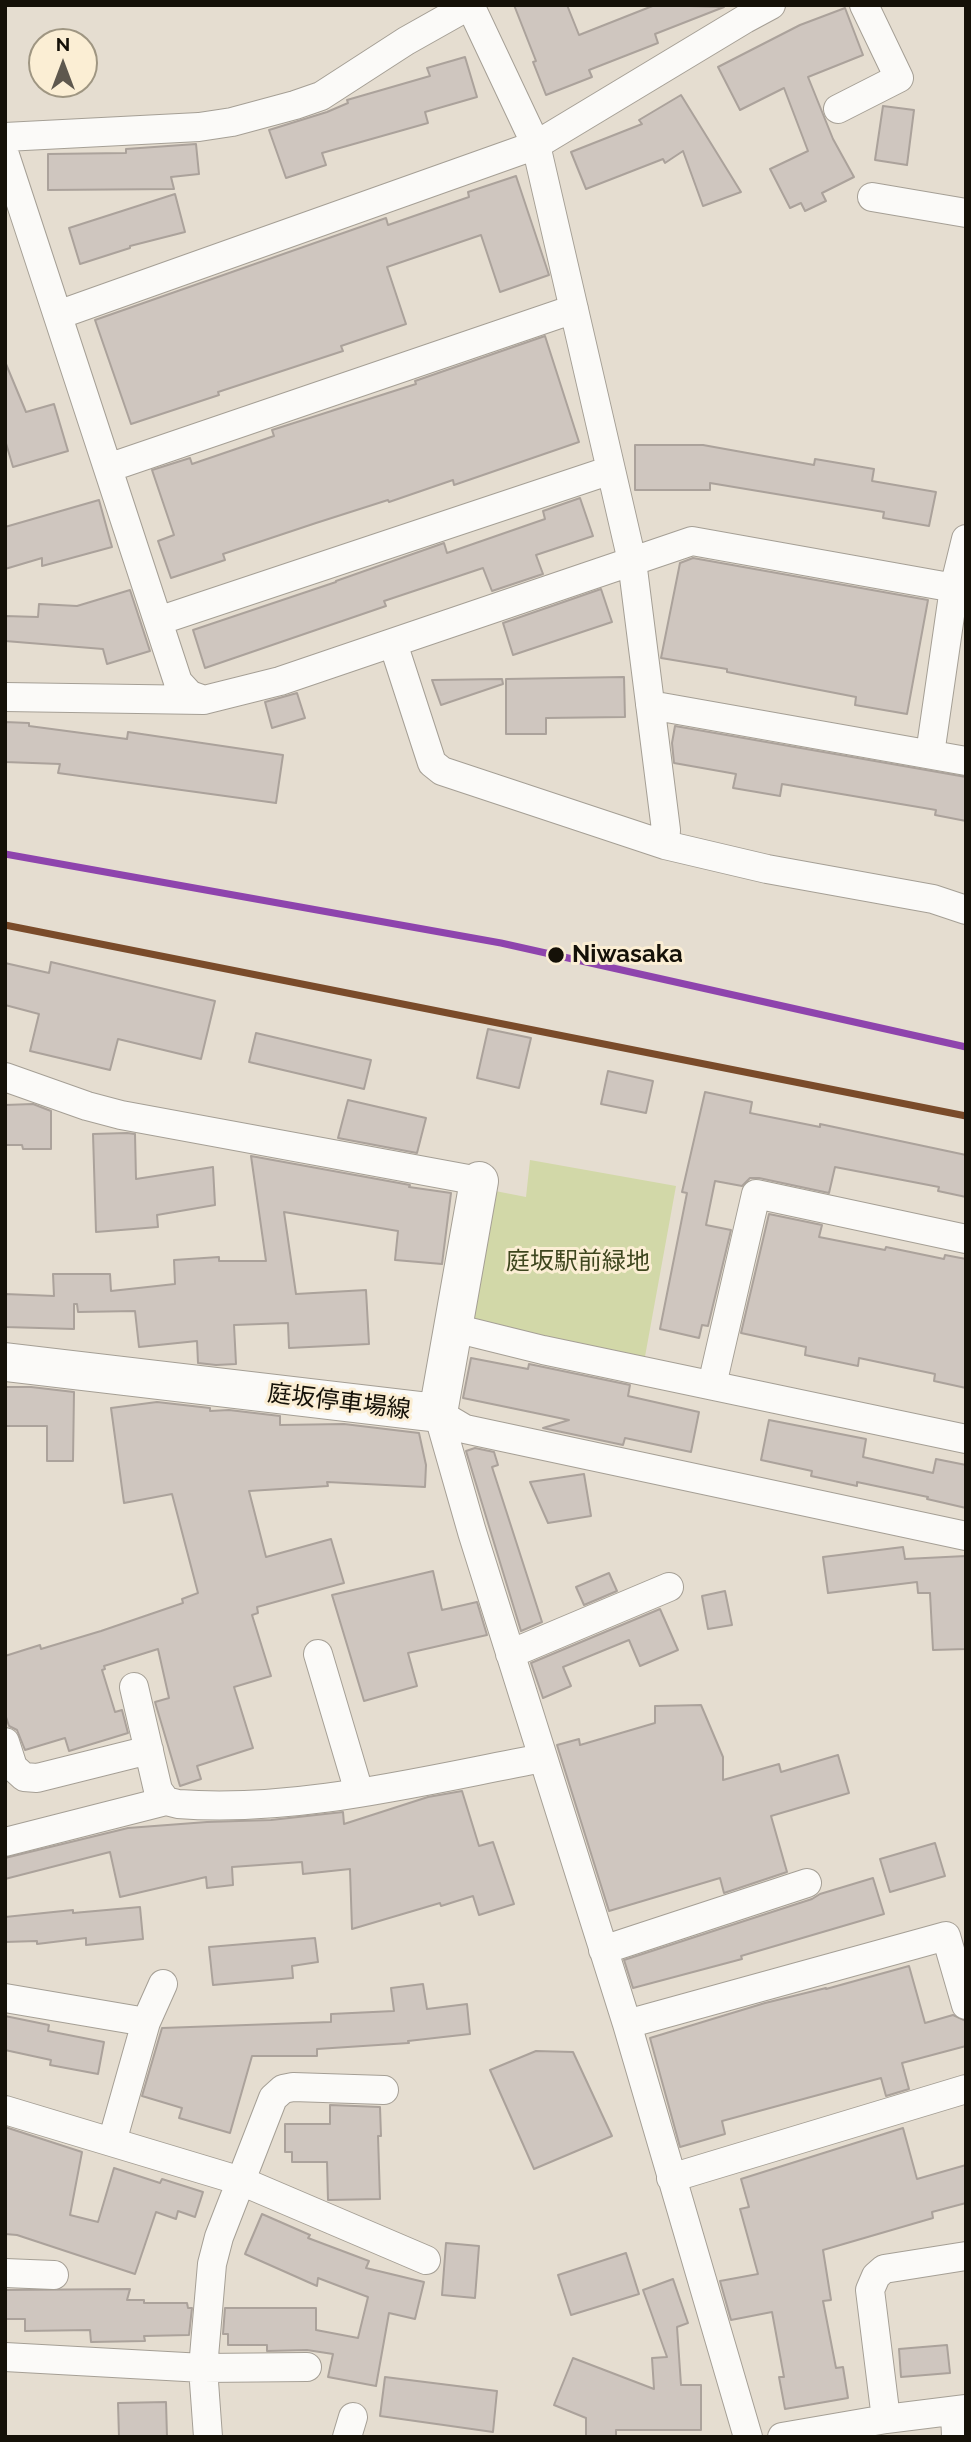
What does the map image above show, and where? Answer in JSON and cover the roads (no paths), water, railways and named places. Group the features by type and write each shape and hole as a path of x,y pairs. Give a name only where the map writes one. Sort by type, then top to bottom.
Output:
{"main road":[{"name":"庭坂停車場線","path":"5,1362 438,1413 479,1181"}],"street":[{"path":"5,136 198,127 232,122 295,105 321,96 406,41 470,5 536,145 632,561 666,830 665,845"},
{"path":"58,315 536,145 771,5"},
{"path":"838,108 899,78 864,5"},
{"path":"5,155 178,682 190,695 204,700"},
{"path":"872,197 966,213"},
{"path":"108,468 574,309"},
{"path":"158,621 611,470"},
{"path":"930,754 960,589 966,539"},
{"path":"5,697 204,700 280,681 692,541 960,589"},
{"path":"393,643 432,763 442,771 665,845 767,869 933,899 966,911"},
{"path":"650,705 966,761"},
{"path":"5,1077 121,1115 479,1181"},
{"path":"712,1385 756,1194 966,1239"},
{"path":"454,1328 544,1350 966,1439"},
{"path":"438,1413 465,1429 966,1536"},
{"path":"438,1413 626,2024 748,2437"},
{"path":"510,1654 669,1587"},
{"path":"318,1654 359,1792"},
{"path":"134,1688 158,1790 166,1801"},
{"path":"5,1742 13,1767 24,1777 37,1778 149,1751"},
{"path":"5,1842 166,1801 197,1805 265,1802 359,1792 543,1758"},
{"path":"603,1950 807,1883"},
{"path":"626,2024 946,1936 966,2005"},
{"path":"112,2142 146,2022 163,1984"},
{"path":"5,1998 146,2022"},
{"path":"208,2437 203,2368 212,2264 219,2237 277,2093 293,2087 384,2090"},
{"path":"671,2178 966,2089"},
{"path":"5,2110 242,2181 426,2260"},
{"path":"886,2419 870,2290 876,2276 884,2269 966,2256"},
{"path":"5,2273 54,2275"},
{"path":"5,2357 203,2368 307,2367"},
{"path":"782,2437 886,2419 959,2419"}],"place":[{"name":"Niwasaka","path":"556,955"}],"park label":[{"name":"庭坂駅前緑地","path":"578,1262"}]}
